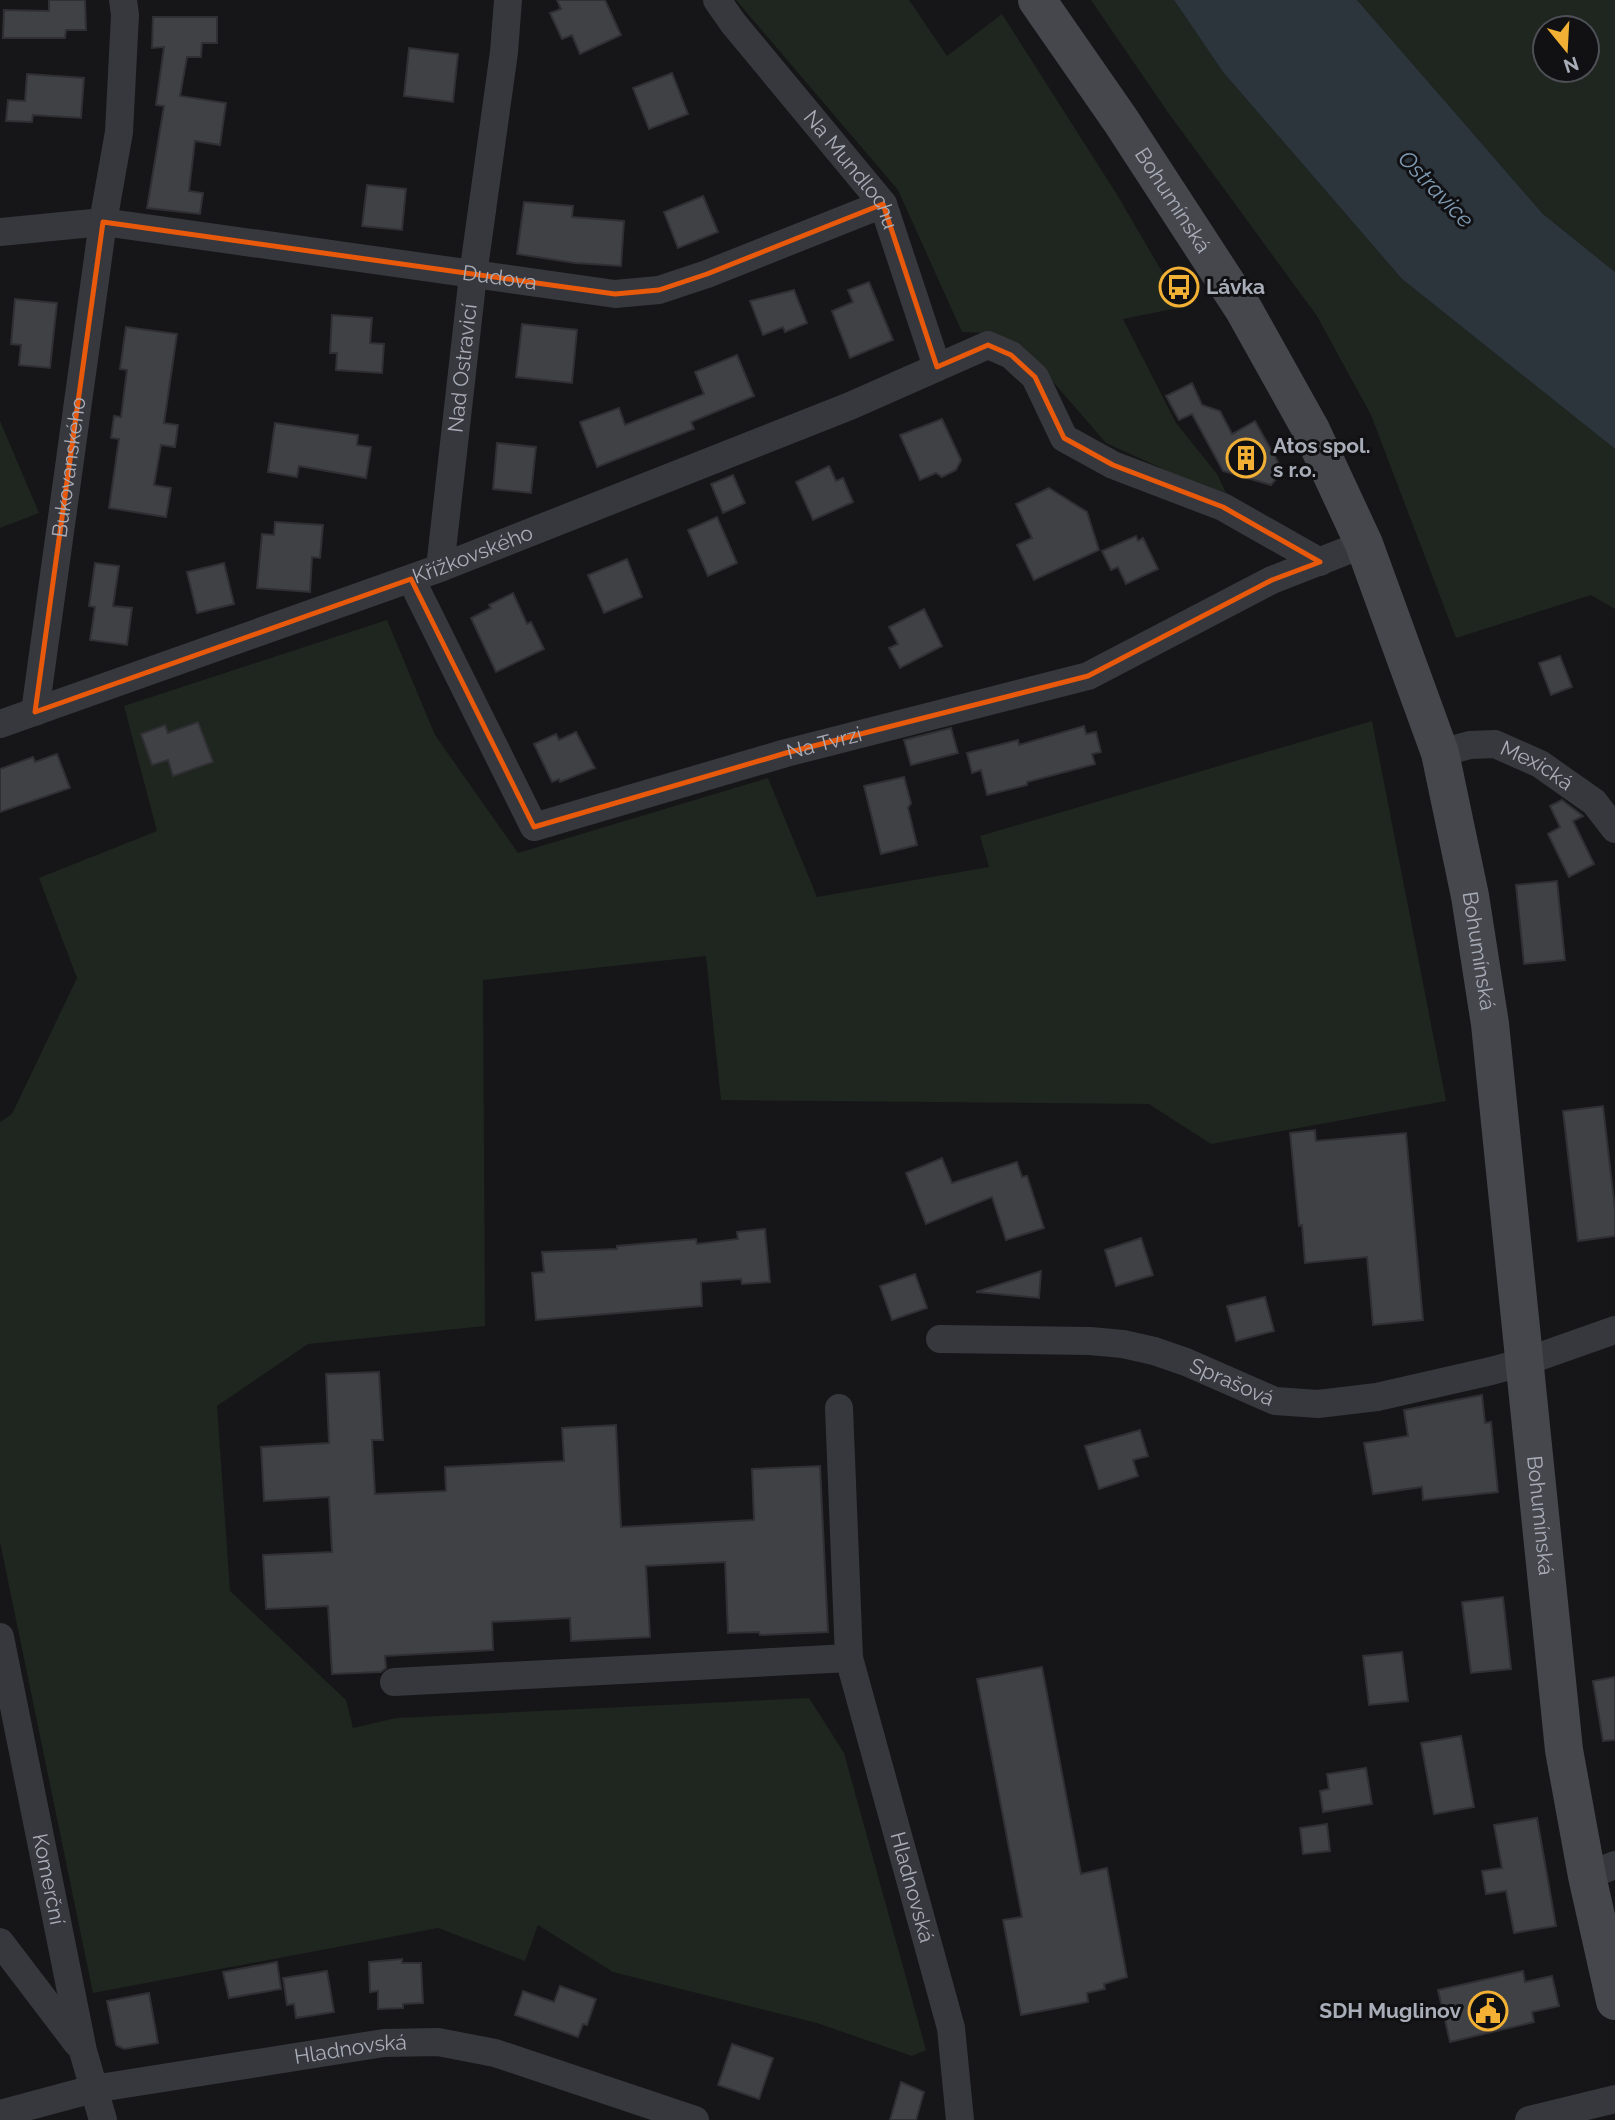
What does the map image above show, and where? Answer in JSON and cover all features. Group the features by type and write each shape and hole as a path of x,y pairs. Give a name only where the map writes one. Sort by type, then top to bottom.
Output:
{"main road":[{"name":"Bohumínská","path":"1037,0 1121,121 1244,310 1311,430 1364,544 1440,753 1470,896 1490,1024 1564,1750 1601,1871 1615,2001"}],"street":[{"name":"Bukovanského","path":"35,712 103,222 119,132 125,16 123,0"},
{"name":"Nad Ostravicí","path":"439,568 473,275 504,52 508,0"},
{"name":"Na Mundlochu","path":"717,0 733,23 883,204 937,367"},
{"name":"Dudova","path":"103,222 615,294 659,290 707,274 883,204"},
{"path":"0,232 103,222"},
{"name":"Křížkovského","path":"0,724 411,579 850,406 988,345 1011,355 1035,377 1064,438 1113,465 1223,506 1320,562"},
{"name":"Na Tvrzi","path":"411,579 534,827 786,753 1088,676 1272,580 1364,544"},
{"name":"Mexická","path":"1440,753 1470,745 1495,744 1540,764 1594,802 1615,829"},
{"name":"Sprašová","path":"940,1339 1123,1344 1178,1359 1275,1401 1307,1404 1342,1403 1377,1397 1524,1362 1615,1330"},
{"name":"Hladnovská","path":"839,1408 849,1658 951,2028 960,2120"},
{"name":"Komerční","path":"0,1637 83,2051 103,2120"},
{"path":"394,1682 849,1658"},
{"path":"0,1942 83,2051"},
{"name":"Hladnovská","path":"0,2114 93,2089 384,2043 438,2042 495,2053 695,2120"},
{"path":"1528,2120 1615,2099"}],"highlighted area":[{"path":"883,204 937,367 988,345 1011,355 1035,377 1064,438 1113,465 1223,507 1320,562 1272,580 1088,676 786,753 534,827 411,579 35,712 103,222 615,294 659,290 707,274"}],"shaded area":[{"path":"736,0 909,0 947,56 1002,14 1116,193 1171,287 1188,306 1123,319 1176,423 1217,474 1229,499 1106,443 1022,346 989,333 962,332 898,190"},
{"path":"1091,0 1174,0 1223,72 1402,279 1615,449 1615,609 1591,595 1456,638 1371,415 1317,316 1167,111"},
{"path":"1357,0 1615,0 1615,272 1543,214"},
{"path":"0,421 39,513 0,528"},
{"path":"387,620 435,735 518,853 768,778 817,897 989,867 980,836 1372,721 1446,1101 1211,1144 1149,1104 721,1100 706,956 483,980 485,1326 308,1344 217,1406 230,1591 346,1700 353,1728 396,1718 809,1698 844,1753 926,2050 912,2056 817,2023 613,1972 538,1925 525,1961 438,1928 93,1993 0,1542 0,1122 12,1114 77,978 39,878 157,831 124,706"}],"water":[{"name":"Ostravice","path":"1174,0 1357,0 1543,214 1615,272 1615,449 1402,279 1223,72"}],"building":[{"path":"49,0 85,0 86,30 66,30 65,38 3,38 4,10 49,11"},
{"path":"557,0 605,0 621,35 580,54 572,35 562,39 550,13 561,9"},
{"path":"153,17 217,17 217,43 202,43 201,57 187,57 180,96 226,103 220,145 195,141 189,191 203,193 200,214 147,208 164,106 156,105 164,47 152,48"},
{"path":"409,48 458,54 453,102 404,96"},
{"path":"672,73 688,114 649,129 633,88"},
{"path":"27,74 84,78 81,118 33,115 32,122 6,121 8,100 25,101"},
{"path":"367,185 406,189 402,230 362,226"},
{"path":"703,196 718,232 678,248 664,212"},
{"path":"524,202 573,206 572,217 624,221 621,266 575,263 517,254"},
{"path":"869,282 893,340 850,358 832,311 853,302 848,290"},
{"path":"794,290 807,323 785,332 783,327 763,335 750,301"},
{"path":"15,299 57,303 50,368 19,365 21,345 11,344"},
{"path":"332,315 372,318 370,343 384,344 382,373 336,370 337,353 330,353"},
{"path":"522,324 577,330 572,383 516,377"},
{"path":"126,327 177,334 164,423 178,425 175,447 161,445 154,485 171,488 166,517 109,508 119,439 111,438 114,416 121,417 127,370 120,369"},
{"path":"737,355 754,396 691,422 694,429 597,467 580,422 619,408 625,425 704,394 695,372"},
{"name":"Atos spol. s r.o.","path":"1192,383 1202,405 1220,411 1232,434 1255,421 1283,471 1271,485 1223,471 1192,414 1179,420 1166,396"},
{"path":"942,419 961,460 956,470 942,477 936,473 920,480 900,435"},
{"path":"275,423 358,435 357,445 371,447 366,478 299,466 297,477 268,472"},
{"path":"497,443 536,447 531,493 493,489"},
{"path":"829,466 836,481 843,478 853,502 813,520 796,482"},
{"path":"733,475 745,503 723,513 711,484"},
{"path":"1049,488 1087,512 1099,550 1034,580 1017,545 1032,538 1016,504"},
{"path":"717,517 737,563 708,576 688,530"},
{"path":"275,522 323,525 320,558 312,557 310,592 257,588 262,534 274,535"},
{"path":"1136,536 1138,541 1143,538 1158,569 1126,584 1118,567 1111,570 1102,551"},
{"path":"627,559 642,597 604,613 588,575"},
{"path":"95,563 119,566 113,606 132,608 127,645 90,640 95,607 89,606"},
{"path":"224,563 234,604 197,613 187,572"},
{"path":"513,593 527,624 531,622 544,649 496,672 471,618"},
{"path":"924,609 942,646 900,668 889,648 898,644 889,627"},
{"path":"1560,656 1572,687 1551,695 1539,663"},
{"path":"198,722 213,762 173,776 168,760 152,765 141,734 165,725 168,733"},
{"path":"1084,726 1086,734 1096,732 1101,752 1092,754 1095,764 987,795 981,770 972,773 967,753 1018,740 1019,745"},
{"path":"951,728 958,753 911,765 904,740"},
{"path":"576,732 595,768 560,782 559,779 552,782 534,744 556,734 559,740"},
{"path":"57,754 70,788 0,812 0,769 33,757 35,762"},
{"path":"904,777 917,845 881,854 864,786"},
{"path":"1562,800 1583,816 1573,821 1594,864 1569,877 1548,834 1560,827 1550,806"},
{"path":"1557,881 1565,960 1524,964 1516,885"},
{"path":"1603,1106 1615,1210 1615,1236 1578,1241 1563,1111"},
{"path":"1315,1130 1316,1141 1406,1133 1423,1320 1373,1325 1367,1257 1305,1263 1290,1133"},
{"path":"942,1158 952,1183 1017,1162 1022,1177 1027,1176 1044,1228 1006,1240 992,1197 926,1224 906,1173"},
{"path":"765,1229 770,1282 742,1284 741,1279 701,1282 702,1306 536,1320 532,1273 544,1272 542,1252 617,1249 617,1246 696,1239 697,1244 738,1239 737,1232"},
{"path":"1141,1238 1153,1275 1116,1286 1105,1250"},
{"path":"1041,1271 1039,1298 976,1292"},
{"path":"915,1274 927,1308 892,1320 880,1286"},
{"path":"1265,1297 1274,1331 1236,1341 1227,1306"},
{"path":"379,1372 383,1440 372,1440 375,1494 446,1491 445,1467 564,1461 562,1428 616,1425 621,1527 754,1520 752,1469 820,1466 828,1632 760,1635 759,1632 728,1633 725,1562 646,1566 650,1637 571,1641 570,1618 492,1622 493,1650 385,1656 386,1668 381,1672 332,1674 328,1606 266,1609 263,1555 332,1552 329,1497 264,1501 261,1447 329,1443 326,1374"},
{"path":"1482,1395 1485,1423 1491,1422 1498,1492 1423,1500 1422,1487 1373,1494 1364,1443 1408,1436 1404,1410"},
{"path":"1140,1430 1148,1456 1133,1460 1138,1476 1099,1489 1085,1446"},
{"path":"1503,1597 1511,1669 1471,1673 1462,1602"},
{"path":"1402,1652 1408,1701 1369,1705 1363,1656"},
{"path":"1042,1667 1081,1874 1107,1868 1127,1977 1104,1984 1105,1989 1087,1993 1088,2002 1021,2015 1003,1920 1022,1917 977,1679"},
{"path":"1615,1677 1615,1740 1603,1741 1593,1681"},
{"path":"1461,1736 1474,1807 1434,1814 1421,1743"},
{"path":"1366,1768 1372,1804 1323,1812 1320,1791 1329,1789 1327,1774"},
{"path":"1537,1818 1556,1926 1514,1933 1506,1891 1486,1894 1482,1871 1502,1868 1494,1825"},
{"path":"1327,1824 1330,1851 1303,1854 1300,1828"},
{"path":"402,1959 402,1963 421,1963 423,2003 403,2004 403,2008 378,2009 378,1991 370,1992 369,1962"},
{"path":"277,1962 281,1989 229,1998 223,1972"},
{"path":"327,1971 334,2012 296,2018 294,2004 287,2005 283,1978"},
{"path":"1523,1971 1525,1982 1552,1976 1559,2006 1532,2012 1534,2022 1450,2042 1438,1990"},
{"path":"560,1986 596,1999 587,2025 583,2024 578,2037 515,2015 523,1991 554,2002"},
{"path":"149,1993 158,2043 124,2049 116,2045 107,2001"},
{"path":"732,2044 773,2058 759,2099 718,2085"},
{"path":"901,2082 924,2092 916,2120 890,2120"}],"place":[{"name":"Lávka","path":"1179,287"},
{"name":"Atos spol. s r.o.","path":"1246,458"},
{"name":"SDH Muglinov","path":"1488,2011"}]}
